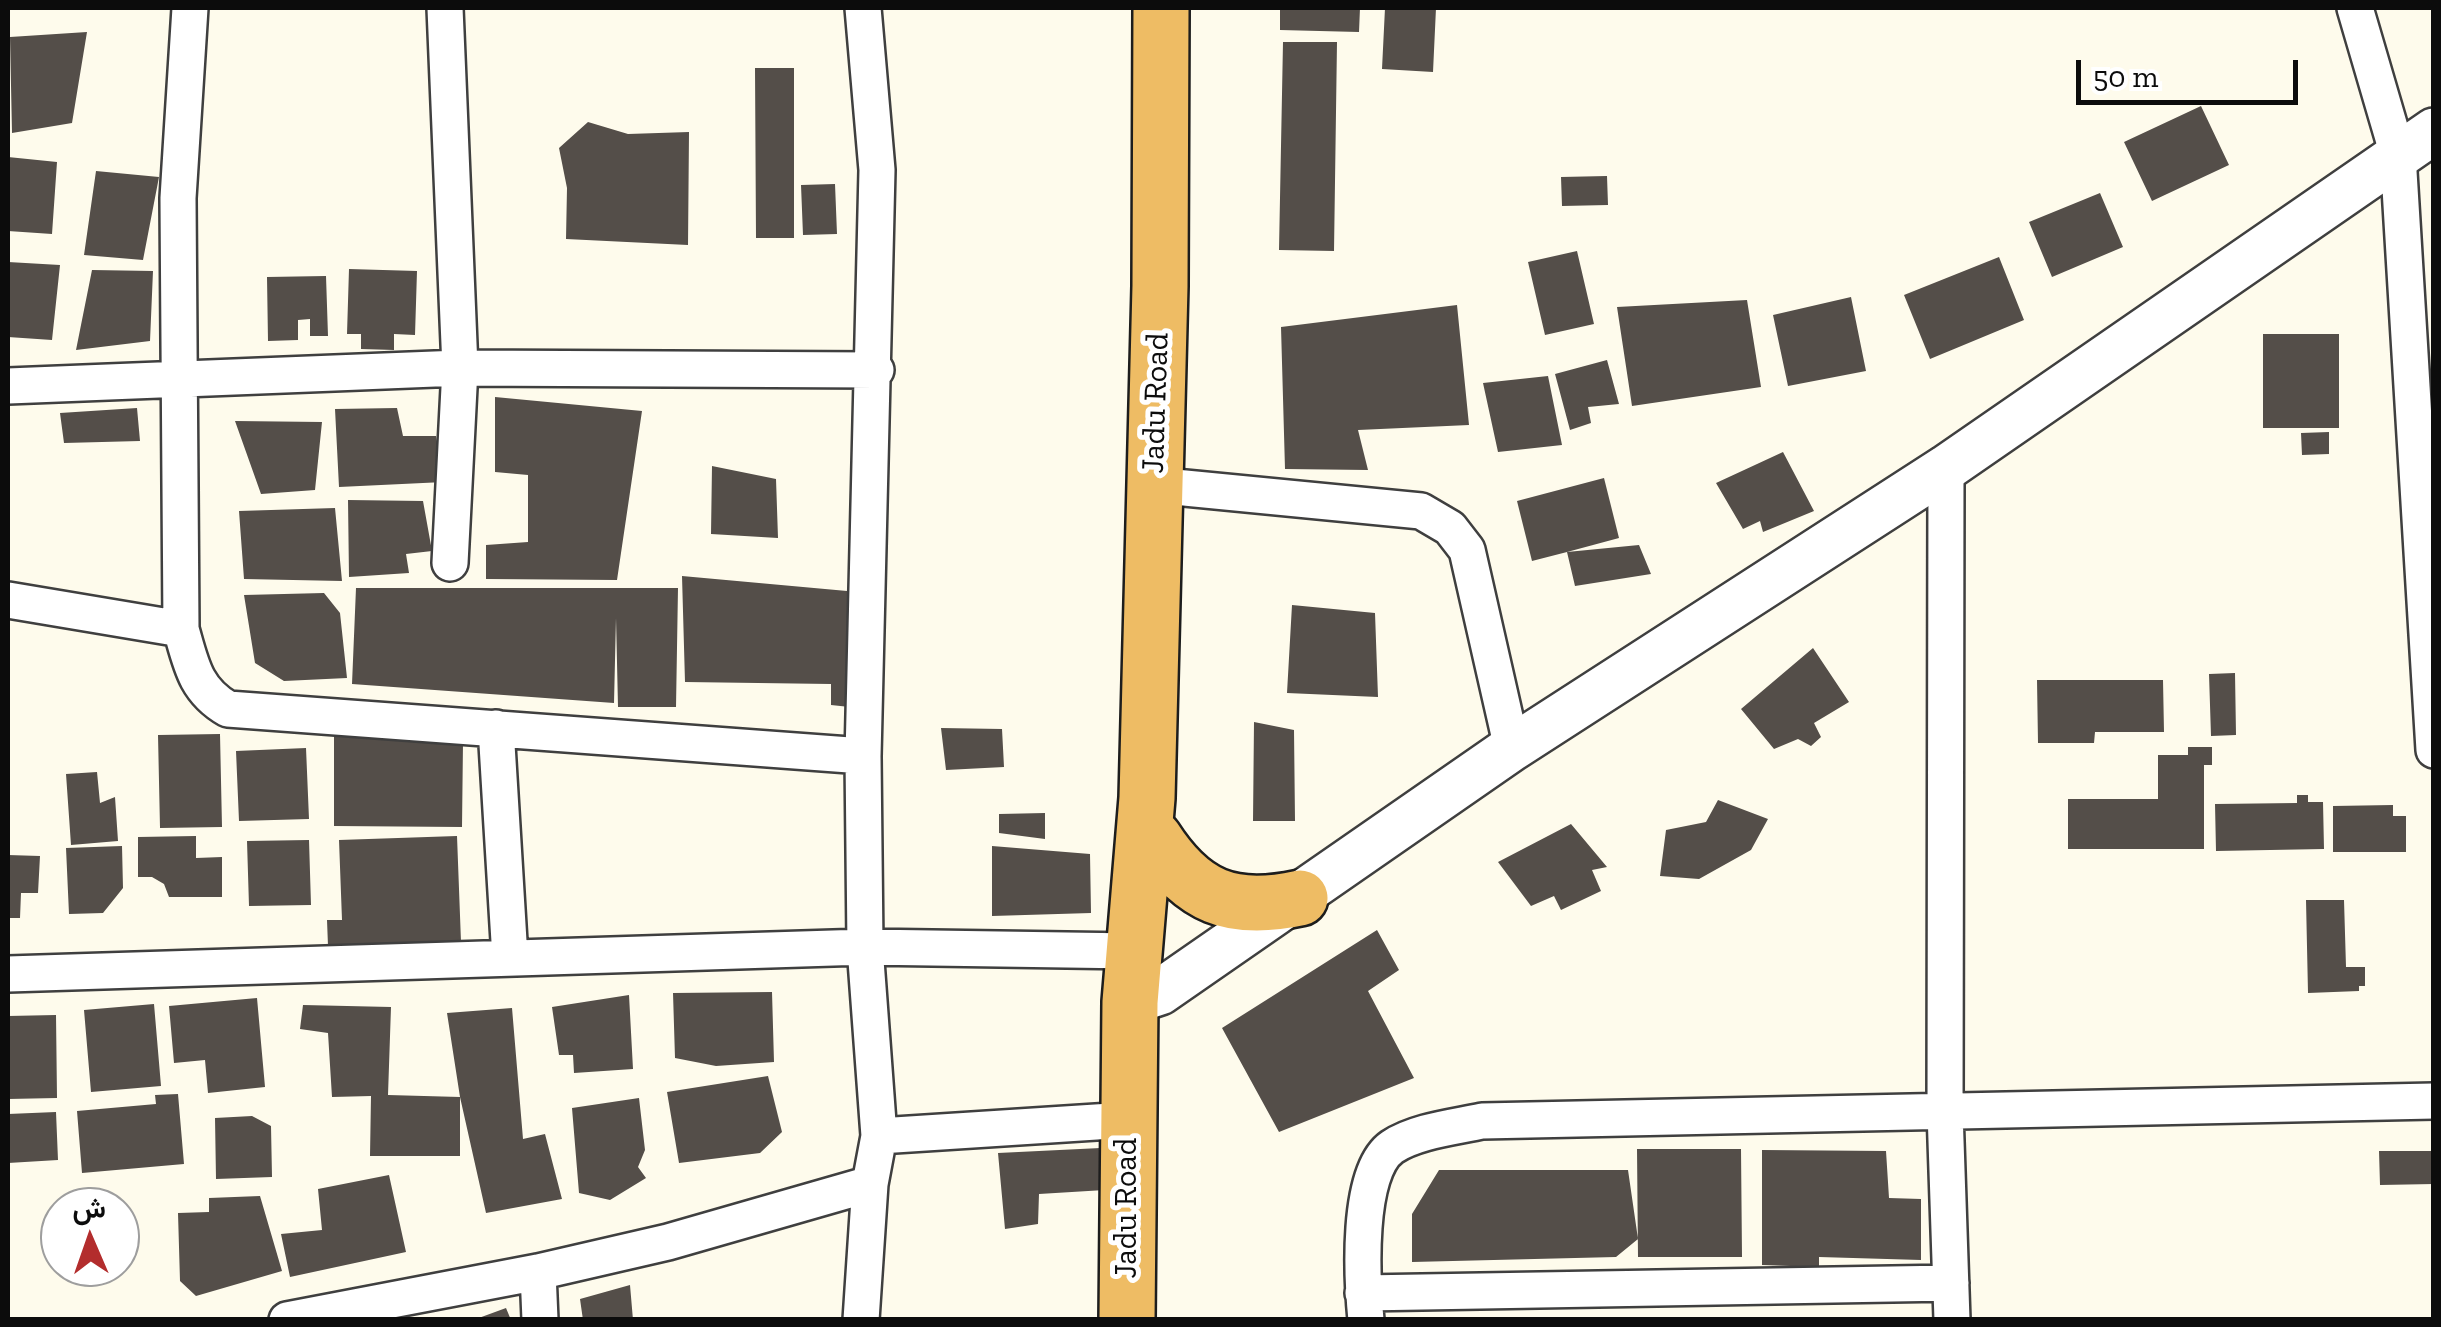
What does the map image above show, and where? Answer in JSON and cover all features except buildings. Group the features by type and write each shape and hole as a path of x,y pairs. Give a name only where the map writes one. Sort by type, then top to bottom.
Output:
{"highway":[{"name":"Jadu Road","path":"1126,1320 1127,1120 1141,982 1150,818 1161,8"},
{"path":"1150,818 1173,867 1215,896 1266,906 1300,898"},
{"name":"Jadu Road","path":"1141,982 1164,1320"}],"street":[{"path":"190,8 178,198 176,379 184,567 181,629 196,682 228,709 864,756"},
{"path":"445,8 460,368 450,563"},
{"path":"861,1320 870,1184 879,1136 865,947 864,756 876,370 877,170 863,8"},
{"path":"2355,8 2416,143 2434,750"},
{"path":"8,974 865,947 1141,982 1300,898 1512,748 1946,468 2416,143"},
{"path":"8,386 460,368 876,370"},
{"path":"1946,468 1944,1111 1952,1320"},
{"path":"1154,485 1421,511 1450,528 1468,550 1512,748"},
{"path":"8,600 181,629"},
{"path":"496,728 510,958"},
{"path":"1951,1283 1364,1306 1367,1205 1374,1168 1392,1147 1482,1121 2434,1101"},
{"path":"879,1136 1127,1120"},
{"path":"287,1320 538,1272 668,1242 870,1184"},
{"path":"538,1272 540,1320"}]}
